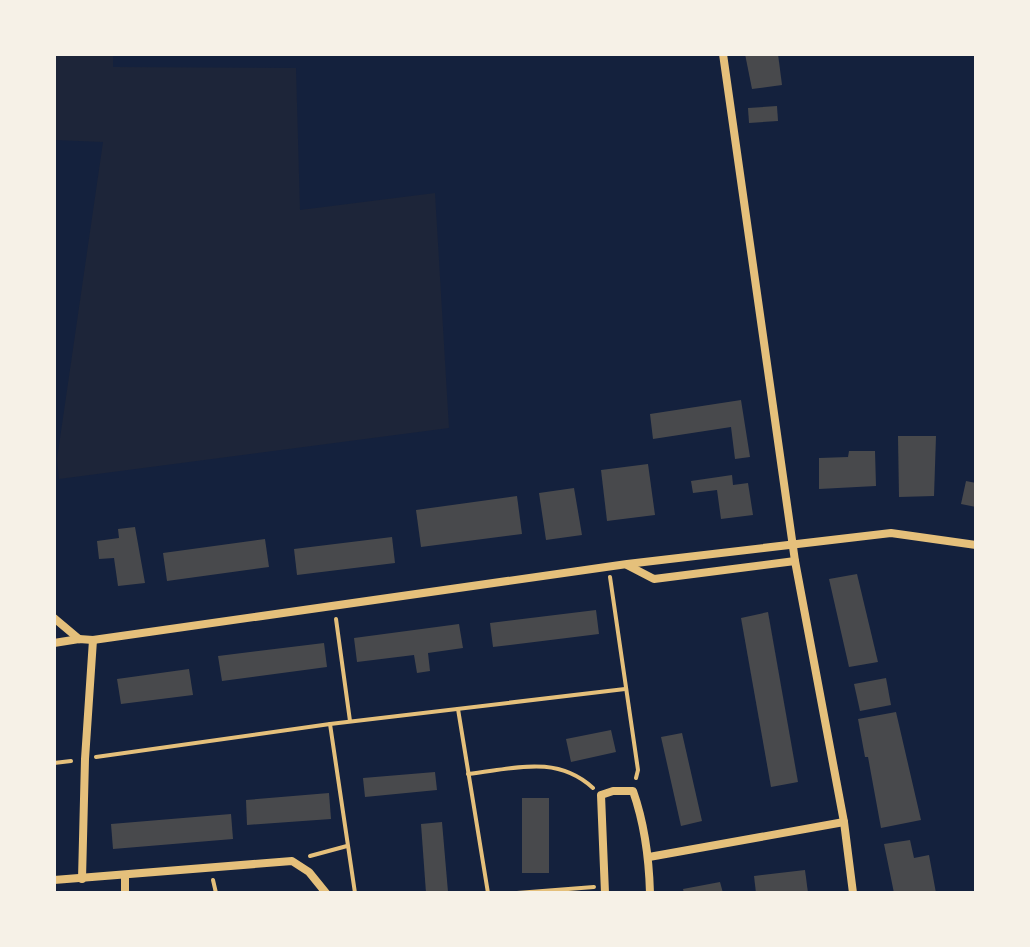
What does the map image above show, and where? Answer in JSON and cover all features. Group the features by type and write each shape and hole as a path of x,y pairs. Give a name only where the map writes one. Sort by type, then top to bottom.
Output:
{"street":[{"path":"723,54 795,561 844,822 853,893"},
{"path":"54,643 627,564 891,533 976,545"},
{"path":"627,564 654,579 795,561"},
{"path":"54,618 79,639"},
{"path":"82,879 85,759 93,640"},
{"path":"605,889 601,795 613,791 633,791 642,816 649,857 650,893"},
{"path":"649,857 844,822"},
{"path":"54,880 292,861 309,872 326,893"},
{"path":"125,876 125,893"}],"path":[{"path":"608,567 638,770 633,791"},
{"path":"334,605 350,722"},
{"path":"85,759 330,724 625,689"},
{"path":"458,709 488,893"},
{"path":"330,724 355,893"},
{"path":"468,774 545,765 580,776 601,795"},
{"path":"292,861 347,846"},
{"path":"517,893 605,889"}],"shaded area":[{"path":"54,54 113,54 113,67 296,68 300,210 435,193 449,428 59,479 57,459 103,142 54,140"}],"building":[{"path":"745,54 778,54 782,85 752,89"},
{"path":"777,106 778,121 749,123 748,108"},
{"path":"741,400 750,457 735,459 731,427 653,439 650,414"},
{"path":"898,436 936,436 934,496 899,497"},
{"path":"849,451 875,451 876,486 819,489 819,458 848,457"},
{"path":"648,464 655,515 607,521 601,470"},
{"path":"732,475 733,485 748,483 753,515 721,519 717,490 693,493 691,481"},
{"path":"966,481 976,483 976,507 961,504"},
{"path":"574,488 582,535 546,540 539,493"},
{"path":"517,496 522,534 421,547 416,510"},
{"path":"135,527 145,583 118,586 114,558 99,559 97,541 119,538 118,529"},
{"path":"392,537 395,563 297,575 294,549"},
{"path":"265,539 269,567 167,581 163,553"},
{"path":"857,574 878,662 849,667 829,579"},
{"path":"596,610 599,634 493,647 490,623"},
{"path":"768,612 798,782 771,787 741,618"},
{"path":"459,624 463,648 428,653 430,671 417,673 414,655 357,662 354,638"},
{"path":"324,643 327,667 222,681 218,656"},
{"path":"189,669 193,695 121,704 117,679"},
{"path":"886,678 891,705 860,711 854,684"},
{"path":"896,712 921,820 881,828 858,719"},
{"path":"611,730 616,752 571,762 566,739"},
{"path":"682,733 702,821 681,826 661,737"},
{"path":"435,772 437,790 365,797 363,778"},
{"path":"329,793 331,819 247,825 246,800"},
{"path":"522,798 549,798 549,873 522,873"},
{"path":"231,814 233,839 113,849 111,824"},
{"path":"442,822 448,892 426,893 421,824"},
{"path":"910,840 914,858 929,855 936,893 894,893 884,844"},
{"path":"805,870 808,893 756,893 754,876"},
{"path":"720,882 723,893 684,893 683,889"}]}
